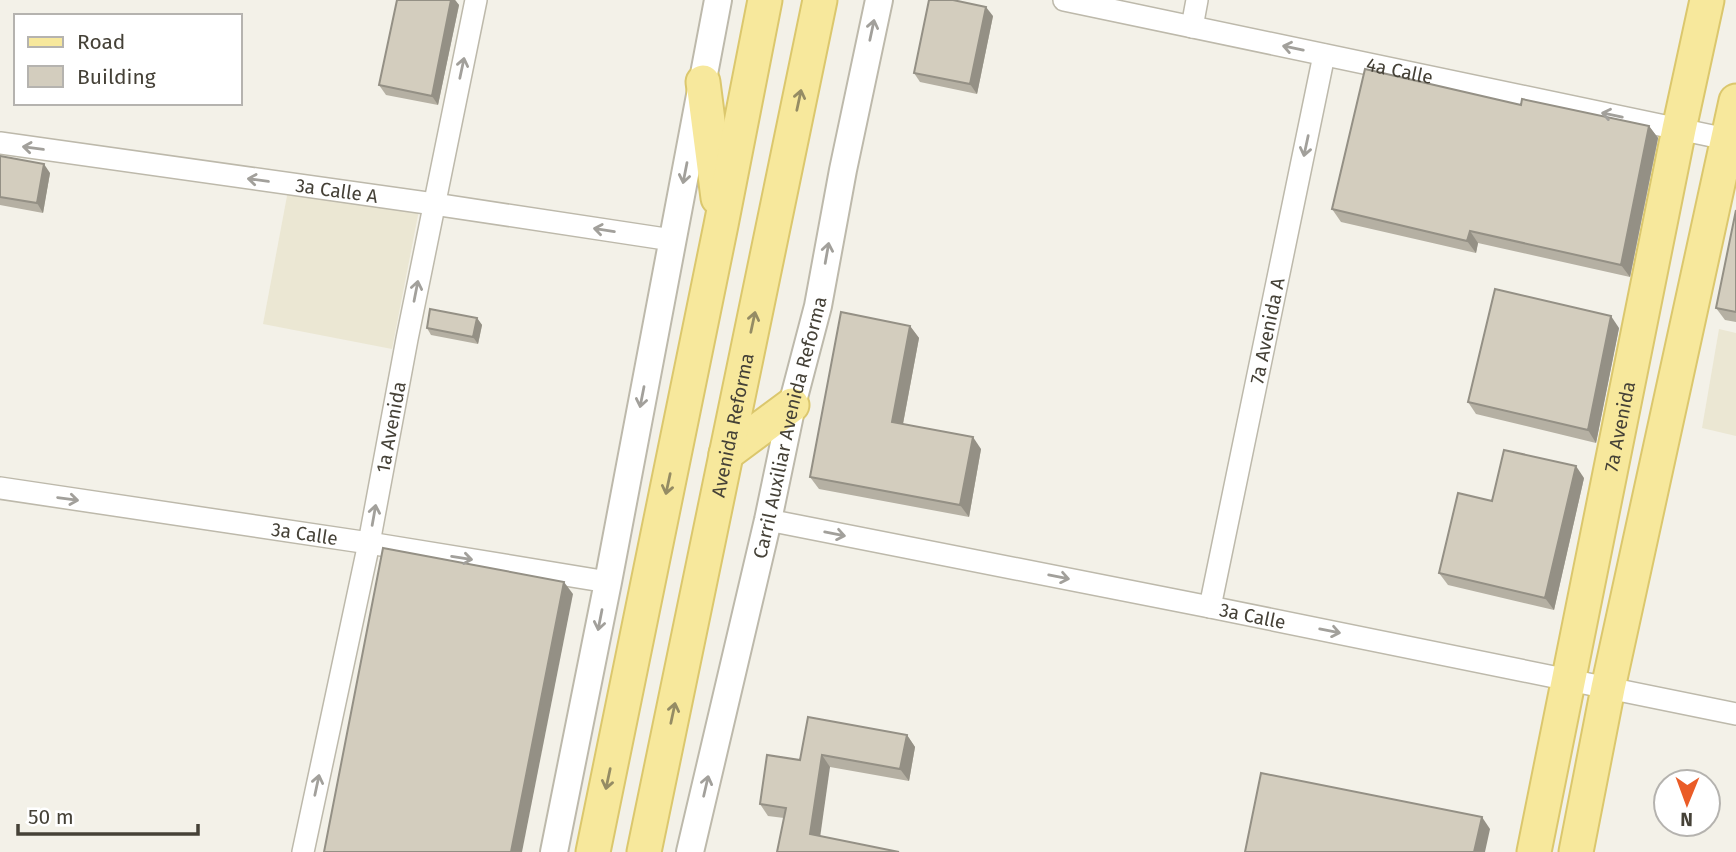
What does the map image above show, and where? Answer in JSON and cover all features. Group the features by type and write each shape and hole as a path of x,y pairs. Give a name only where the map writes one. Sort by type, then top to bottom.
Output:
{"main road":[{"path":"593,852 765,0"},
{"name":"Avenida Reforma","path":"644,852 820,0"},
{"name":"7a Avenida","path":"1534,852 1707,0"},
{"path":"703,82 721,225"},
{"path":"1576,852 1608,688 1732,140 1736,101"},
{"path":"726,454 792,405"}],"street":[{"name":"1a Avenida","path":"303,852 369,543 476,0"},
{"path":"554,852 718,0"},
{"name":"Carril Auxiliar Avenida Reforma","path":"690,852 768,520 792,405 818,306 842,170 879,0"},
{"name":"4a Calle","path":"1063,0 1732,140"},
{"path":"1192,27 1197,0"},
{"name":"7a Avenida A","path":"1210,607 1324,55"},
{"name":"3a Calle A","path":"0,143 672,240"},
{"name":"3a Calle","path":"0,488 608,582"},
{"name":"3a Calle","path":"768,520 1736,714"}],"shaded area":[{"path":"290,180 420,205 392,349 263,324"},
{"path":"1719,329 1736,333 1736,436 1702,428"}],"building":[{"path":"397,0 451,0 432,96 379,85"},
{"path":"929,0 953,0 986,7 970,84 914,73"},
{"path":"1365,69 1521,105 1522,99 1649,126 1621,265 1470,231 1467,241 1332,209"},
{"path":"0,156 44,164 37,203 0,197"},
{"path":"1736,210 1736,312 1716,308"},
{"path":"1495,289 1611,316 1588,430 1468,402"},
{"path":"430,309 477,318 473,337 427,328"},
{"path":"841,312 910,326 892,422 973,437 960,505 810,477"},
{"path":"1504,450 1576,466 1545,598 1439,573 1458,493 1492,501"},
{"path":"383,548 564,582 511,852 324,852"},
{"path":"808,717 907,735 900,769 822,755 810,834 899,852 777,852 786,808 760,804 767,755 800,760"},
{"path":"1261,773 1482,817 1474,852 1245,852"}]}
